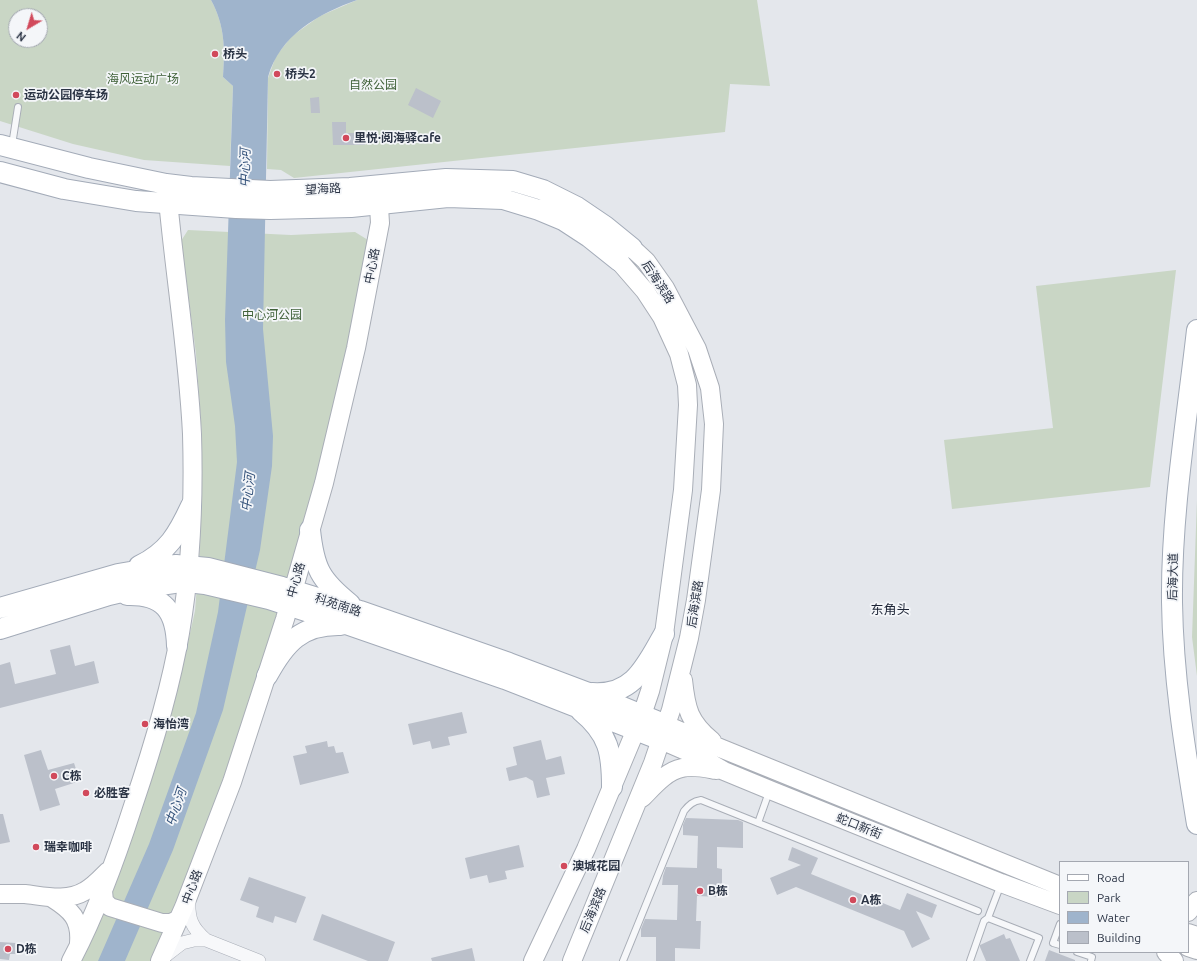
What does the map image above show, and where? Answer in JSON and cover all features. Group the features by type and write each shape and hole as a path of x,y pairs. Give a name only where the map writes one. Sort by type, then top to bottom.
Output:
{"main road":[{"name":"望海路","path":"6,146 89,168 166,184 190,196 270,209 351,197 379,195 503,199 539,210 562,220 589,237 626,254"},
{"name":"望海路","path":"0,172 64,189 136,201 168,204 190,196"},
{"path":"75,953 91,920 107,904 112,866 151,749 197,575 192,506 192,436 188,372 166,184"},
{"name":"中心路","path":"165,940 190,892 232,782 291,598 324,483 356,348 380,223 379,195"},
{"name":"后海滨路","path":"533,961 586,848 639,722 652,684 664,634 683,490 688,405 687,385 679,354 662,317 645,291 626,254"},
{"name":"后海滨路","path":"572,961 664,733 682,670 696,600 711,490 714,424 710,388 696,349 665,288 646,261 626,254"},
{"name":"后海大道","path":"1197,330 1177,504 1172,601 1176,685 1197,824"},
{"name":"后海大道","path":"1197,443 1188,529 1184,603 1188,677 1197,742"},
{"path":"118,574 146,563 165,549 176,537 192,506"},
{"path":"267,676 283,650 303,633 312,629 355,618 321,575 314,556 310,530"},
{"name":"科苑南路","path":"0,608 118,574 155,567 176,565 197,575 271,592 355,618 505,679 580,699 664,733"},
{"name":"科苑南路","path":"0,629 109,596 139,588 174,583 197,575"},
{"path":"109,596 142,596 151,598 165,606 176,626 177,646"},
{"path":"612,787 610,756 604,737 580,699 626,687 641,671 664,634"},
{"path":"682,670 686,706 690,715 697,726 720,748"},
{"name":"蛇口新街","path":"664,733 720,748 1059,886"},
{"name":"蛇口新街","path":"664,733 724,771 1001,883 1059,905"},
{"path":"636,804 667,775 681,768 724,771"},
{"path":"586,848 614,860"},
{"path":"0,894 22,894 52,898 76,895 84,892 99,881 112,866"},
{"path":"52,898 63,904 75,917 79,926 80,934 75,953"},
{"path":"1189,911 1197,901"},
{"path":"107,904 165,940"},
{"path":"1167,953 1174,961"}],"street":[{"path":"190,892 189,914 197,933 206,940 259,961"},
{"path":"165,940 172,949 182,943 194,940 206,940"}],"lane":[{"path":"6,146 18,107"},
{"path":"758,823 770,790"},
{"path":"623,961 684,812 688,805 695,801 701,800 978,911"},
{"path":"970,961 984,920 988,918 1001,883"},
{"path":"988,918 1039,938 1030,961"},
{"path":"1059,927 1053,943 1059,945"},
{"path":"1080,953 1092,958 1091,961"}],"green space":[{"name":"海风运动广场","path":"0,0 211,0 219,19 223,37 223,77 233,86 230,166 144,160 73,144 0,121"},
{"name":"自然公园","path":"357,0 757,0 770,86 730,84 725,132 294,178 281,170 267,169 268,78 276,56 292,36 320,16"},
{"name":"中心河公园","path":"188,230 291,235 355,232 368,240 344,364 320,468 294,563 235,750 174,911 151,961 77,961 179,682 195,611 200,546 202,437 196,354 181,241"},
{"path":"1176,270 1150,487 952,509 944,440 1053,428 1036,286"},
{"path":"1197,500 1197,676 1192,637"}],"water":[{"name":"中心河","path":"211,0 357,0 328,12 302,28 281,49 268,77 263,329 273,436 272,466 260,550 223,710 173,850 125,961 98,961 149,844 196,713 218,612 237,462 235,426 226,362 225,320 233,86 223,77 223,37 219,19"}],"building":[{"path":"416,88 441,101 433,118 408,105"},
{"path":"319,97 320,113 311,113 310,98"},
{"path":"332,122 346,122 346,133 365,133 365,145 333,145"},
{"path":"70,645 75,666 94,661 99,683 0,708 0,665 10,662 15,684 56,674 50,650"},
{"path":"462,712 467,733 448,737 450,745 432,749 430,741 413,745 408,724"},
{"path":"541,740 546,760 561,756 565,774 546,778 550,795 537,798 533,781 526,777 509,781 506,768 517,765 513,747"},
{"path":"327,741 328,747 334,746 336,753 343,752 349,773 300,785 293,756 307,753 305,746"},
{"name":"C栋","path":"41,750 48,770 74,763 80,781 55,789 60,805 40,811 24,755"},
{"path":"0,814 3,814 10,842 0,844"},
{"name":"B栋","path":"686,818 738,820 743,822 743,848 717,847 717,868 722,869 722,897 697,896 696,921 701,921 700,949 675,948 675,961 656,961 656,937 641,937 641,929 645,919 677,920 678,885 662,885 666,867 697,868 698,836 683,835 683,825"},
{"path":"519,845 524,867 505,871 507,879 489,883 487,875 470,879 465,858"},
{"name":"A栋","path":"792,847 818,858 811,874 900,910 907,893 937,905 932,918 916,911 930,939 912,948 904,931 796,887 777,895 770,878 801,865 788,860"},
{"path":"249,877 306,897 296,923 275,916 273,923 256,917 259,907 240,900"},
{"path":"322,914 395,942 388,961 368,961 313,940"},
{"path":"1004,934 1006,939 1010,938 1020,961 986,961 980,945"},
{"name":"D栋","path":"0,942 16,943 16,954 10,954 9,960 0,959"},
{"path":"472,948 475,961 432,961 431,958"},
{"path":"1049,950 1075,960 1075,961 1045,961"}],"place":[{"name":"桥头","path":"215,54"},
{"name":"桥头2","path":"277,74"},
{"name":"运动公园停车场","path":"16,95"},
{"name":"里悦·阅海驿cafe","path":"346,138"},
{"name":"海怡湾","path":"145,724"},
{"name":"C栋","path":"54,776"},
{"name":"必胜客","path":"86,793"},
{"name":"瑞幸咖啡","path":"36,847"},
{"name":"澳城花园","path":"564,866"},
{"name":"B栋","path":"700,891"},
{"name":"A栋","path":"853,900"},
{"name":"D栋","path":"8,949"}],"district":[{"name":"东角头","path":"890,610"}]}
